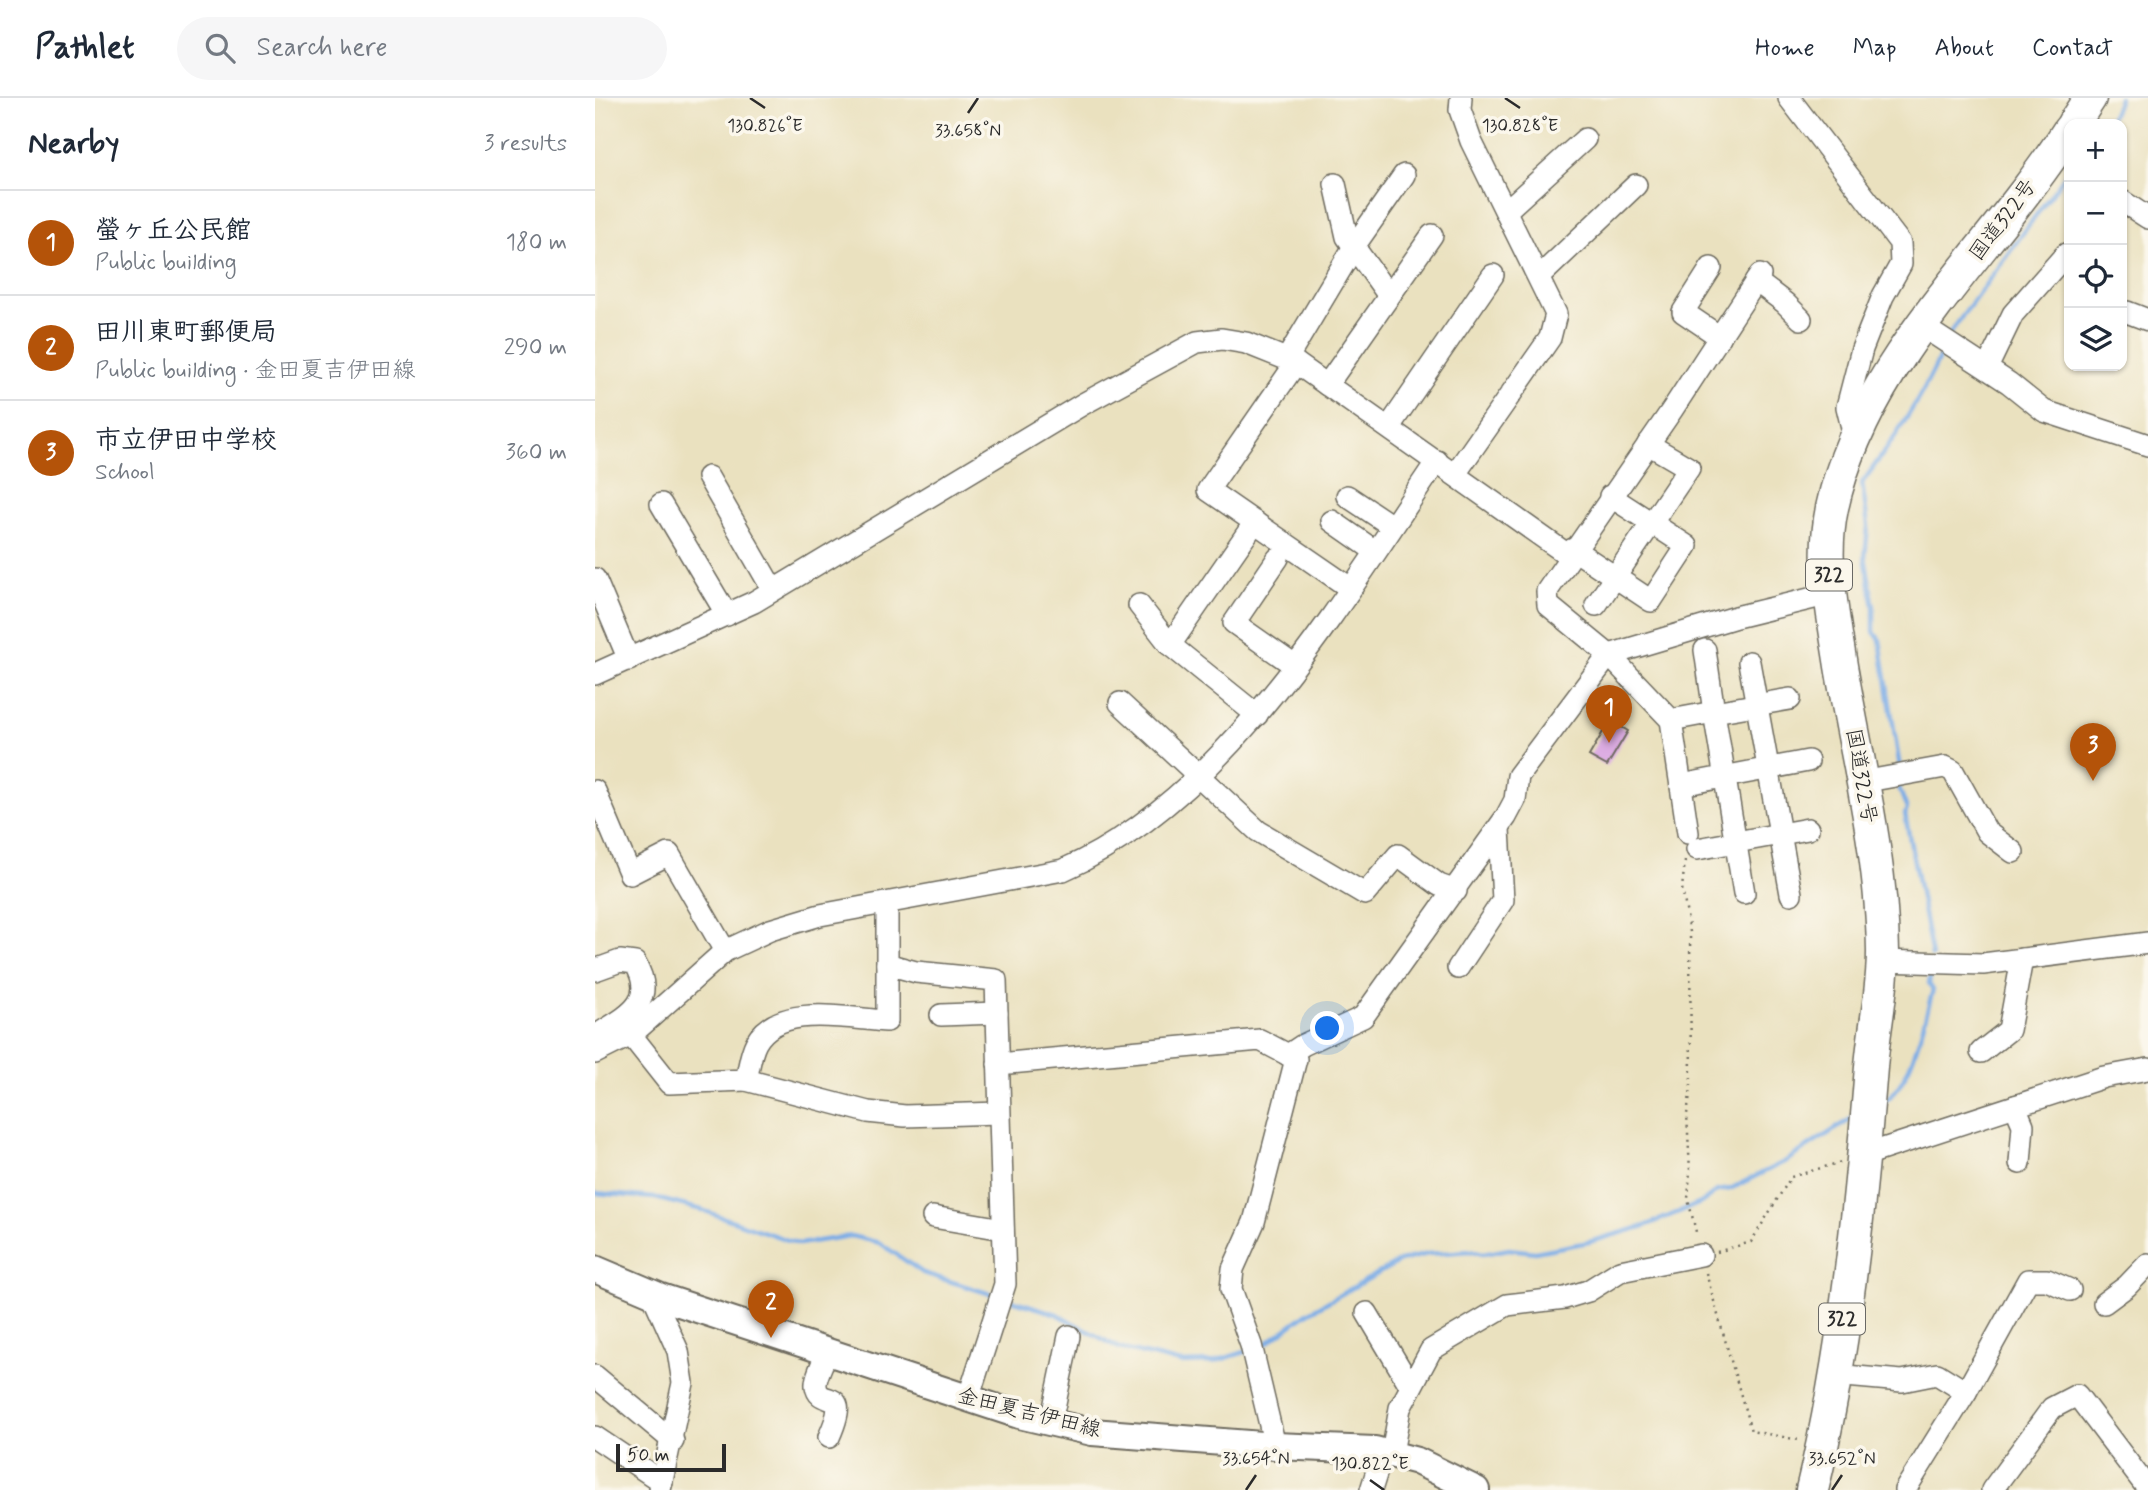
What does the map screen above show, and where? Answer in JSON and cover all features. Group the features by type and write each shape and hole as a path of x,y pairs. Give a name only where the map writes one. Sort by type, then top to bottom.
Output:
{"highway":[{"path":"2076,119 2090,98"},
{"name":"国道322号","path":"1812,1490 1825,1438 1865,1151 1882,961 1874,850 1830,594 1832,509 1854,436 1938,336 2064,155"}],"main road":[{"name":"金田夏吉伊田線","path":"595,1269 652,1293 827,1352 968,1399 1051,1422 1092,1432 1387,1453 1417,1461 1476,1490"}],"street":[{"path":"1455,474 1550,338 1556,314 1471,141 1460,110 1461,98"},
{"path":"1789,98 1900,243 1901,264 1883,296 1862,349 1847,407 1854,436"},
{"path":"1507,210 1585,139"},
{"path":"1350,588 1208,490 1292,360 1355,245 1404,175"},
{"path":"1335,184 1347,237 1389,296"},
{"path":"1539,277 1636,185"},
{"path":"2127,204 2148,218"},
{"path":"1327,385 1432,235"},
{"path":"1987,368 2013,314 2064,256"},
{"path":"1711,268 1683,312 1720,337"},
{"path":"1389,427 1493,275"},
{"path":"1801,319 1758,278 1546,591 1548,606 1609,656 1671,720 1692,841 1736,842 1808,829"},
{"path":"2127,312 2148,320"},
{"path":"1938,336 1987,368 2044,411 2148,445"},
{"path":"595,674 727,615 773,590 1083,404 1197,342 1222,339 1292,360 1571,552 1651,601 1686,546 1610,496"},
{"path":"1596,605 1689,468 1648,444"},
{"path":"595,1053 631,1035 725,951 770,930 820,915 1063,870 1095,856 1140,828 1257,715 1295,666 1437,461"},
{"path":"708,477 773,590"},
{"path":"1347,496 1392,526"},
{"path":"661,505 727,615"},
{"path":"1170,645 1255,522"},
{"path":"1332,522 1375,551"},
{"path":"1278,558 1234,623 1295,666"},
{"path":"595,579 629,660"},
{"path":"1288,1055 1303,1045 1363,1017 1499,829 1515,800 1518,776 1609,656 1736,617 1830,594"},
{"path":"1139,605 1170,645 1257,715"},
{"path":"1706,650 1744,893"},
{"path":"1749,662 1791,894"},
{"path":"1671,720 1790,699"},
{"path":"1119,704 1258,831 1365,894 1398,855 1439,885 1456,891"},
{"path":"1681,785 1808,761"},
{"path":"1862,782 1945,767 1953,771 1987,832 2013,852"},
{"path":"595,791 630,874 669,854 725,951"},
{"path":"1458,968 1503,900 1499,829"},
{"path":"747,1080 755,1044 779,1020 797,1016 887,1021 887,903"},
{"path":"1882,961 1983,964 2148,943"},
{"path":"1981,1052 2009,1030 2022,959"},
{"path":"595,970 620,961 635,963 643,976 645,991 632,1012 595,1036"},
{"path":"887,964 916,971 996,979 1003,1229 1002,1298 968,1399"},
{"path":"941,1015 997,1013"},
{"path":"631,1035 669,1083 747,1080 867,1112 905,1116 999,1112"},
{"path":"998,1064 1260,1041 1296,1059 1254,1222 1233,1269 1231,1289 1253,1352 1275,1446"},
{"path":"1865,1151 2104,1077 2148,1069"},
{"path":"2015,1106 2023,1125 2020,1163"},
{"path":"933,1216 1003,1229"},
{"path":"1371,1490 1387,1453 1400,1408 1431,1350 1507,1305 1565,1298 1588,1291 1620,1271 1701,1255"},
{"path":"2104,1303 2127,1286 2148,1264"},
{"path":"1905,1490 1966,1392 2028,1280 2047,1280 2070,1290"},
{"path":"595,1437 661,1486 673,1441 683,1383 678,1351 652,1293"},
{"path":"1367,1313 1411,1387"},
{"path":"1051,1422 1069,1336"},
{"path":"827,1352 816,1385 818,1390 838,1406 840,1412 829,1437"},
{"path":"1834,1375 1902,1381 1937,1374 1966,1392"},
{"path":"595,1376 673,1441"},
{"path":"1992,1490 2052,1408 2077,1395 2139,1456 2148,1489"}],"path":[{"path":"1692,841 1682,888 1690,932 1692,1088 1687,1114 1690,1171 1688,1199 1693,1217"},
{"path":"1825,1438 1791,1441 1751,1431 1701,1255 1752,1242 1791,1177 1865,1151"}],"building":[{"path":"1610,720 1628,731 1607,766 1589,756"}],"waterway":[{"path":"2109,119 2119,98"},
{"path":"1948,336 2064,177"},
{"path":"1900,768 1880,640 1874,632 1874,607 1865,557 1868,526 1862,483 1907,417 1944,347"},
{"path":"1900,780 1899,788 1907,809 1905,814 1932,956"},
{"path":"1880,1104 1891,1096 1900,1084 1915,1053 1933,990 1929,984 1932,968"},
{"path":"1260,1348 1306,1314 1400,1261 1427,1254 1471,1251 1483,1254 1509,1249 1535,1252 1589,1242 1645,1226 1703,1202 1717,1191 1730,1189 1786,1161 1854,1117"},
{"path":"595,1193 655,1198 702,1210 799,1244 851,1236 880,1243 923,1273 994,1295"},
{"path":"1005,1298 1057,1314 1119,1348 1181,1363 1213,1362 1248,1351"}],"place":[{"name":"螢ヶ丘公民館","path":"1609,743"},
{"name":"市立伊田中学校","path":"2093,781"},
{"name":"田川東町郵便局","path":"771,1338"}]}
